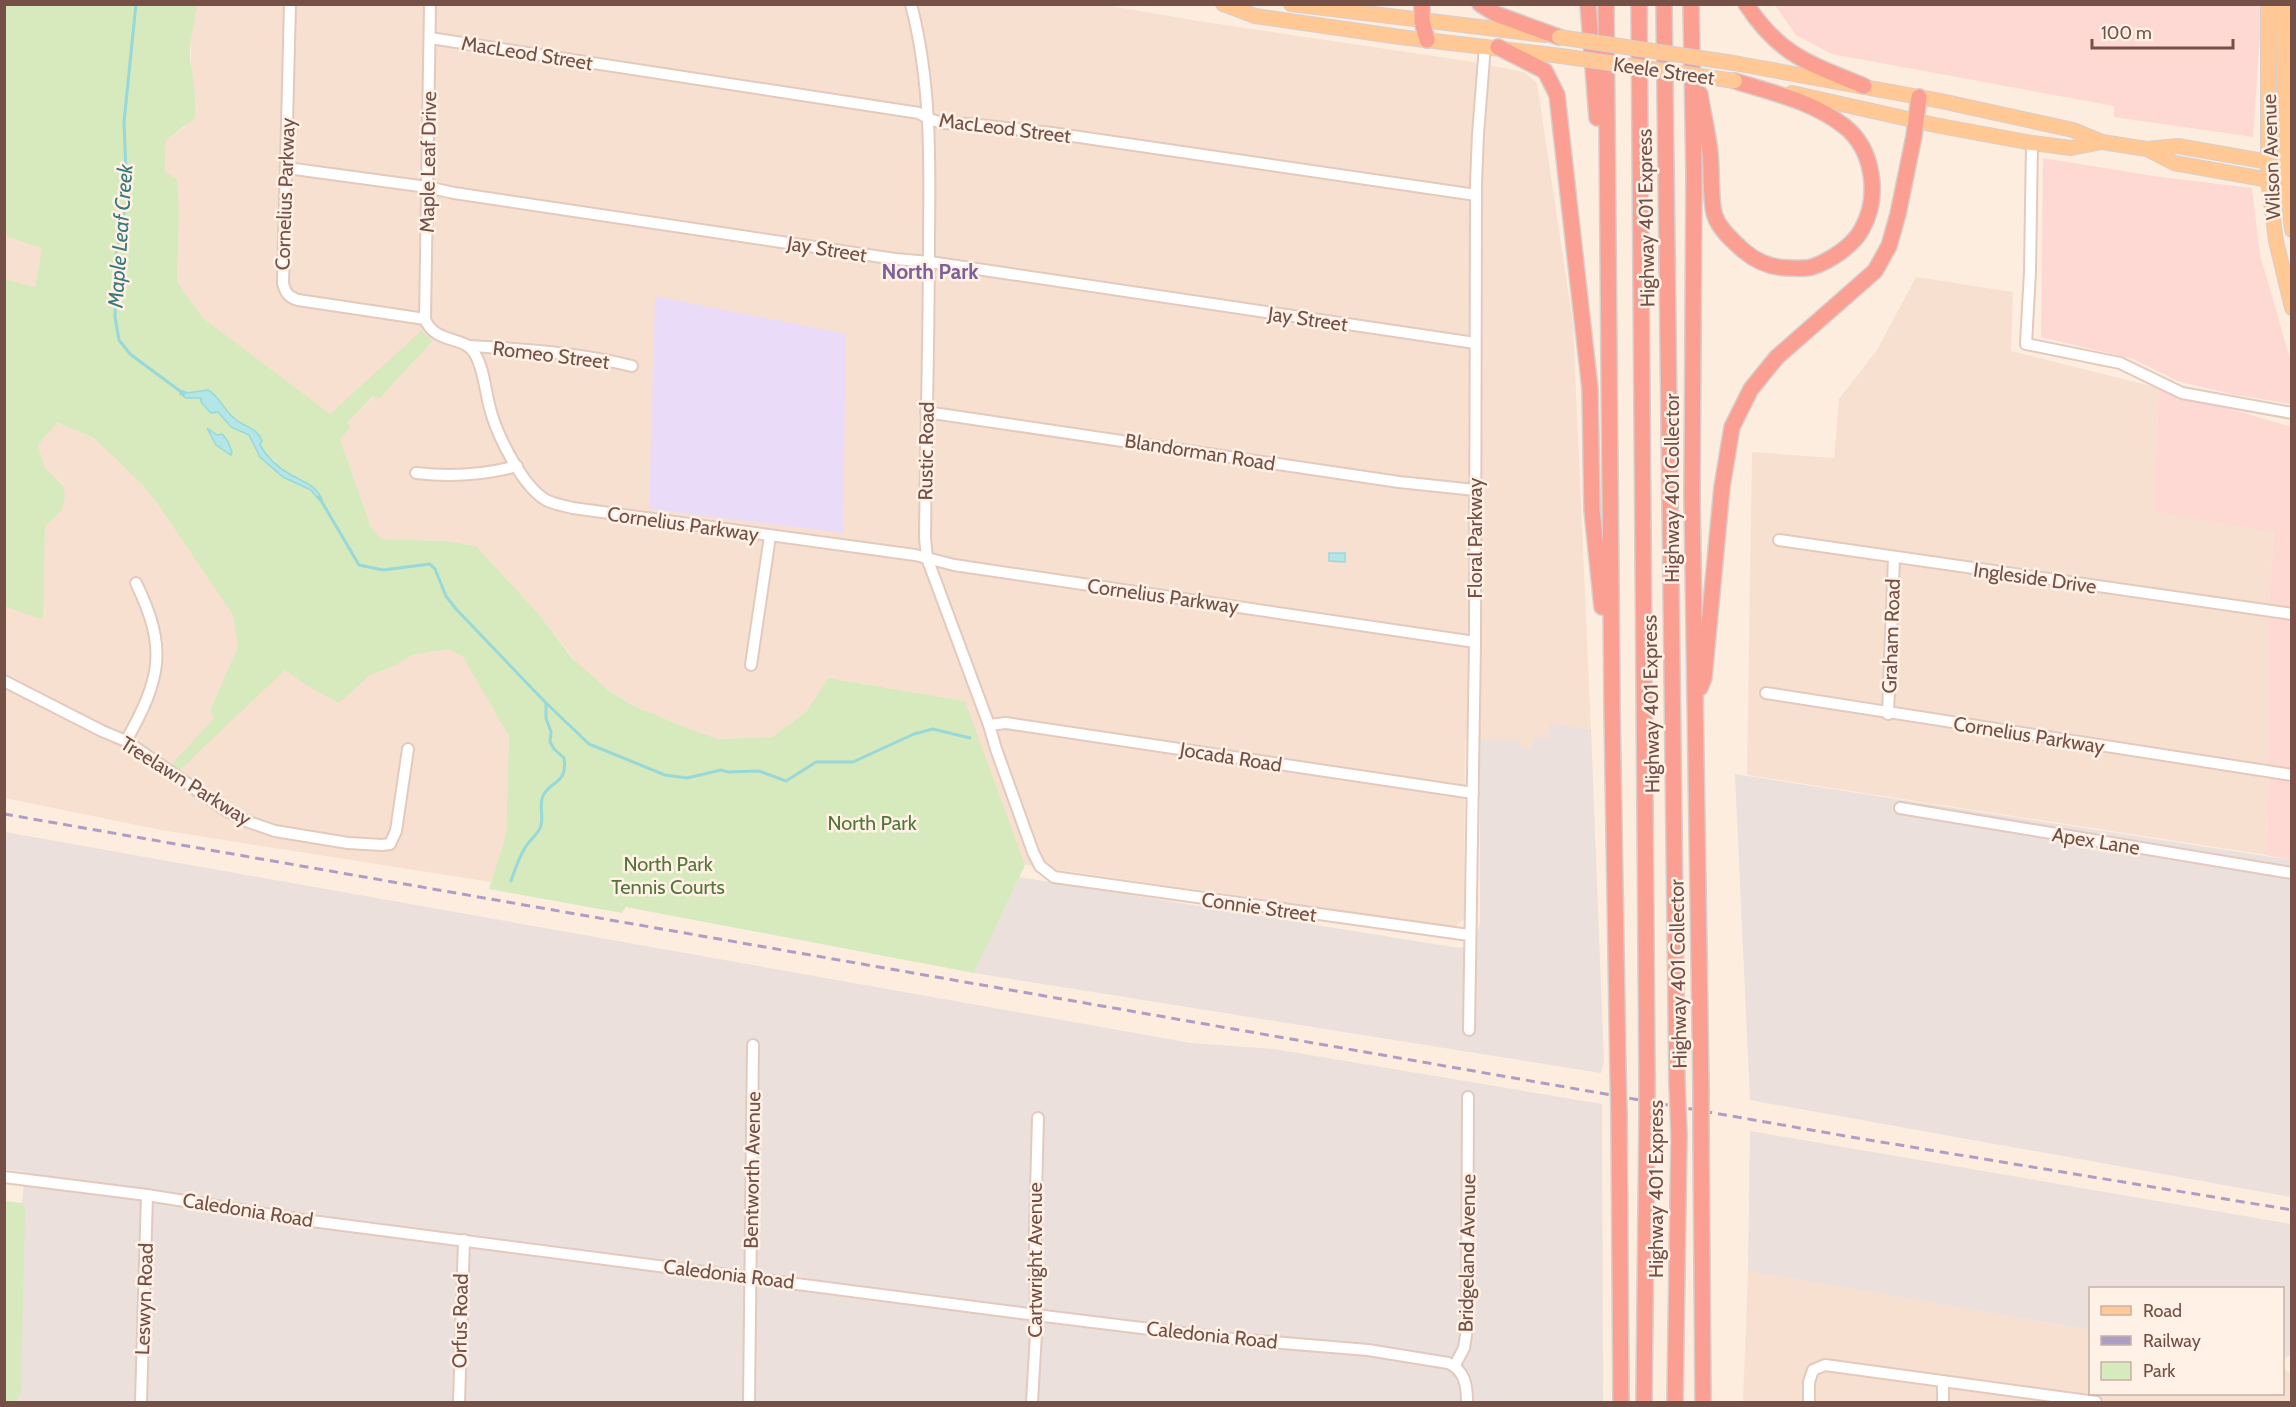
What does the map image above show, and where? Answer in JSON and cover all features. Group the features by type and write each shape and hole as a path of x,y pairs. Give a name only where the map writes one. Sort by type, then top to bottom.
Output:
{"highway":[{"path":"1422,4 1422,21 1428,40"},
{"path":"1480,4 1496,14 1558,37"},
{"path":"1588,4 1607,228"},
{"path":"1606,4 1621,1402"},
{"name":"Highway 401 Express","path":"1639,4 1647,1076 1644,1402"},
{"name":"Highway 401 Express","path":"1664,4 1679,1135 1675,1402"},
{"name":"Highway 401 Collector","path":"1691,4 1695,699 1703,1402"},
{"path":"1746,4 1761,27 1786,50 1805,61 1864,86"},
{"path":"1692,45 1710,152 1715,216 1732,240 1754,260 1777,268 1809,268 1824,262 1845,248 1861,231 1868,216 1872,192 1871,168 1862,146 1846,128 1809,104 1735,81"},
{"path":"1491,46 1545,71 1557,94 1590,390 1592,510 1612,708"},
{"path":"1695,699 1704,678 1722,487 1732,427 1752,389 1777,357 1875,271 1889,246 1895,225 1919,97"}],"main road":[{"name":"Keele Street","path":"1223,4 1255,16 1428,40 1491,46 1735,81 1916,121 2032,143 2071,148 2102,142"},
{"name":"Keele Street","path":"1291,4 1558,37 1734,63 1864,86 2073,130 2102,142 2147,149 2178,146 2288,165"},
{"name":"Wilson Avenue","path":"2268,4 2268,179 2276,241 2292,308"},
{"name":"Wilson Avenue","path":"2283,4 2292,230"},
{"name":"Keele Street","path":"2147,149 2174,163 2289,184"}],"street":[{"name":"Cornelius Parkway","path":"290,4 283,283 290,297 425,319"},
{"name":"Maple Leaf Drive","path":"425,319 430,4"},
{"name":"Rustic Road","path":"911,4 916,23 929,119 927,558 1033,852 1040,866 1050,875"},
{"path":"1297,22 1315,6"},
{"name":"MacLeod Street","path":"430,38 919,113 942,123 1075,136 1476,195"},
{"name":"Floral Parkway","path":"1469,1030 1475,642 1476,195 1478,134 1491,46"},
{"path":"2032,143 2030,272 2026,344 2120,363 2182,393 2292,413"},
{"name":"Jay Street","path":"287,168 1475,343"},
{"path":"425,319 436,334 469,346"},
{"name":"Cornelius Parkway","path":"469,346 476,354 491,413 501,439 529,484 544,499 555,504 1475,642"},
{"name":"Romeo Street","path":"469,346 510,348 592,358 632,366"},
{"name":"Blandorman Road","path":"926,412 1399,482 1475,490"},
{"path":"416,473 436,476 464,475 517,466"},
{"path":"751,665 770,536"},
{"name":"Ingleside Drive","path":"1779,540 2292,614"},
{"name":"Graham Road","path":"1888,714 1894,558"},
{"path":"126,741 147,702 155,679 157,662 154,628 148,608 136,583"},
{"name":"Treelawn Parkway","path":"4,681 126,741 225,809 246,821 275,831 348,843 390,844 396,831 408,749"},
{"name":"Cornelius Parkway","path":"1766,693 2292,776"},
{"name":"Jocada Road","path":"989,725 1006,723 1473,793"},
{"name":"Apex Lane","path":"1900,808 2292,873"},
{"name":"Connie Street","path":"1050,875 1244,905 1469,935"},
{"name":"Bentworth Avenue","path":"749,1402 753,1045"},
{"name":"Bridgeland Avenue","path":"1455,1365 1464,1348 1467,1328 1468,1097"},
{"name":"Cartwright Avenue","path":"1032,1402 1036,1315 1035,1228 1038,1118"},
{"name":"Caledonia Road","path":"4,1176 147,1195 304,1220 1223,1338 1368,1350 1455,1365"},
{"name":"Leswyn Road","path":"141,1402 147,1195"},
{"name":"Orfus Road","path":"459,1402 464,1240"},
{"path":"1455,1365 1465,1380 1467,1402"},
{"path":"1809,1402 1809,1382 1813,1370 1824,1365 2079,1402 2096,1402"},
{"path":"1943,1382 1943,1402"}],"shaded area":[{"path":"191,5 1106,5 1467,61 1524,72 1537,83 1573,324 1591,729 1549,723 1548,738 1531,747 1518,747 1518,739 1465,739 1464,919 1455,927 1025,865 964,701 828,678 806,712 772,737 718,739 632,705 587,676 538,613 476,546 446,541 381,539 371,527 340,439 350,427 347,423 374,396 379,399 433,341 421,332 330,415 203,318 177,282 179,216 165,172 166,140 185,127 191,65"},
{"path":"1775,5 2262,5 2253,137 2114,117 2114,106 1832,54 1796,35"},
{"path":"2043,158 2160,177 2252,188 2260,255 2291,362 2291,404 2180,382 2133,359 2041,337"},
{"path":"4,189 42,248 35,287 5,279"},
{"path":"1916,277 2013,292 2011,351 2159,388 2154,511 2274,531 2269,602 2267,855 1747,775 1752,452 1834,458 1839,399 1877,350"},
{"path":"655,296 846,334 843,533 649,509"},
{"path":"2159,388 2291,427 2291,860 2267,855 2269,602 2274,532 2154,511"},
{"path":"56,423 114,446 160,508 204,552 250,622 210,709 215,717 172,765 285,670 434,641 463,657 492,702 509,736 506,837 491,882 161,830 5,798 4,603 43,616 42,529 63,484 45,468 38,445"},
{"path":"1549,723 1591,729 1604,1062 1601,1073 974,973 1019,877 1459,948 1474,945 1480,923 1480,739 1519,739 1519,747 1531,747 1535,737 1548,738"},
{"path":"1735,774 2291,860 2291,1197 1750,1100"},
{"path":"5,832 1191,1043 1274,1049 1602,1104 1603,1402 18,1402 22,1203 25,1172 5,1169"},
{"path":"1750,1131 2291,1224 2291,1355 2284,1358 2284,1287 2089,1287 2089,1330 1748,1271"},
{"path":"1748,1271 2089,1330 2089,1395 2284,1395 2284,1369 2291,1374 2291,1402 1743,1402"}],"green space":[{"name":"North Park","path":"5,5 197,5 190,50 195,92 195,118 166,140 165,172 177,179 179,216 177,282 203,318 330,414 421,331 433,341 379,399 373,396 347,423 351,427 340,439 371,527 381,539 446,541 476,546 538,613 572,658 608,690 632,705 718,739 772,737 806,712 828,678 965,701 1025,865 974,973 626,907 622,913 489,889 506,835 509,736 463,657 448,649 412,655 396,665 370,675 339,703 306,685 285,670 180,770 171,765 214,718 210,710 238,647 233,615 142,484 94,438 57,423 38,445 45,468 63,485 65,496 62,510 45,526 43,617 40,619 5,606 5,279 35,287 42,248 8,237 5,232"},
{"path":"5,1201 22,1203 22,1206 25,1206 21,1393 18,1394 18,1402 5,1402"}],"water":[{"path":"208,390 234,418 257,432 262,441 260,445 272,461 311,486 322,499 319,500 311,490 283,477 260,457 249,435 231,427 218,412 211,413 201,402 201,398 186,398 180,394 183,391 187,393"},
{"path":"207,428 217,435 222,434 227,440 231,455 216,445"},
{"path":"1329,553 1345,553 1345,562 1329,561"}],"waterway":[{"name":"Maple Leaf Creek","path":"136,4 124,122 127,200 116,255 115,317 119,340 130,354 184,394"},
{"path":"319,497 359,565 383,570 430,564 435,569 446,596 456,609 546,703 589,744 665,775 687,778 721,770 728,772 759,771 786,781 816,762 853,762 914,734 933,729 970,738"},
{"path":"511,881 524,850 540,828 543,796 561,778 565,767 564,758 550,742 551,732 546,718 546,703"}],"railway":[{"path":"4,814 1857,1138 2292,1210"}],"district":[{"name":"North Park","path":"930,271"}],"park label":[{"name":"North Park Tennis Courts","path":"668,876"}]}
